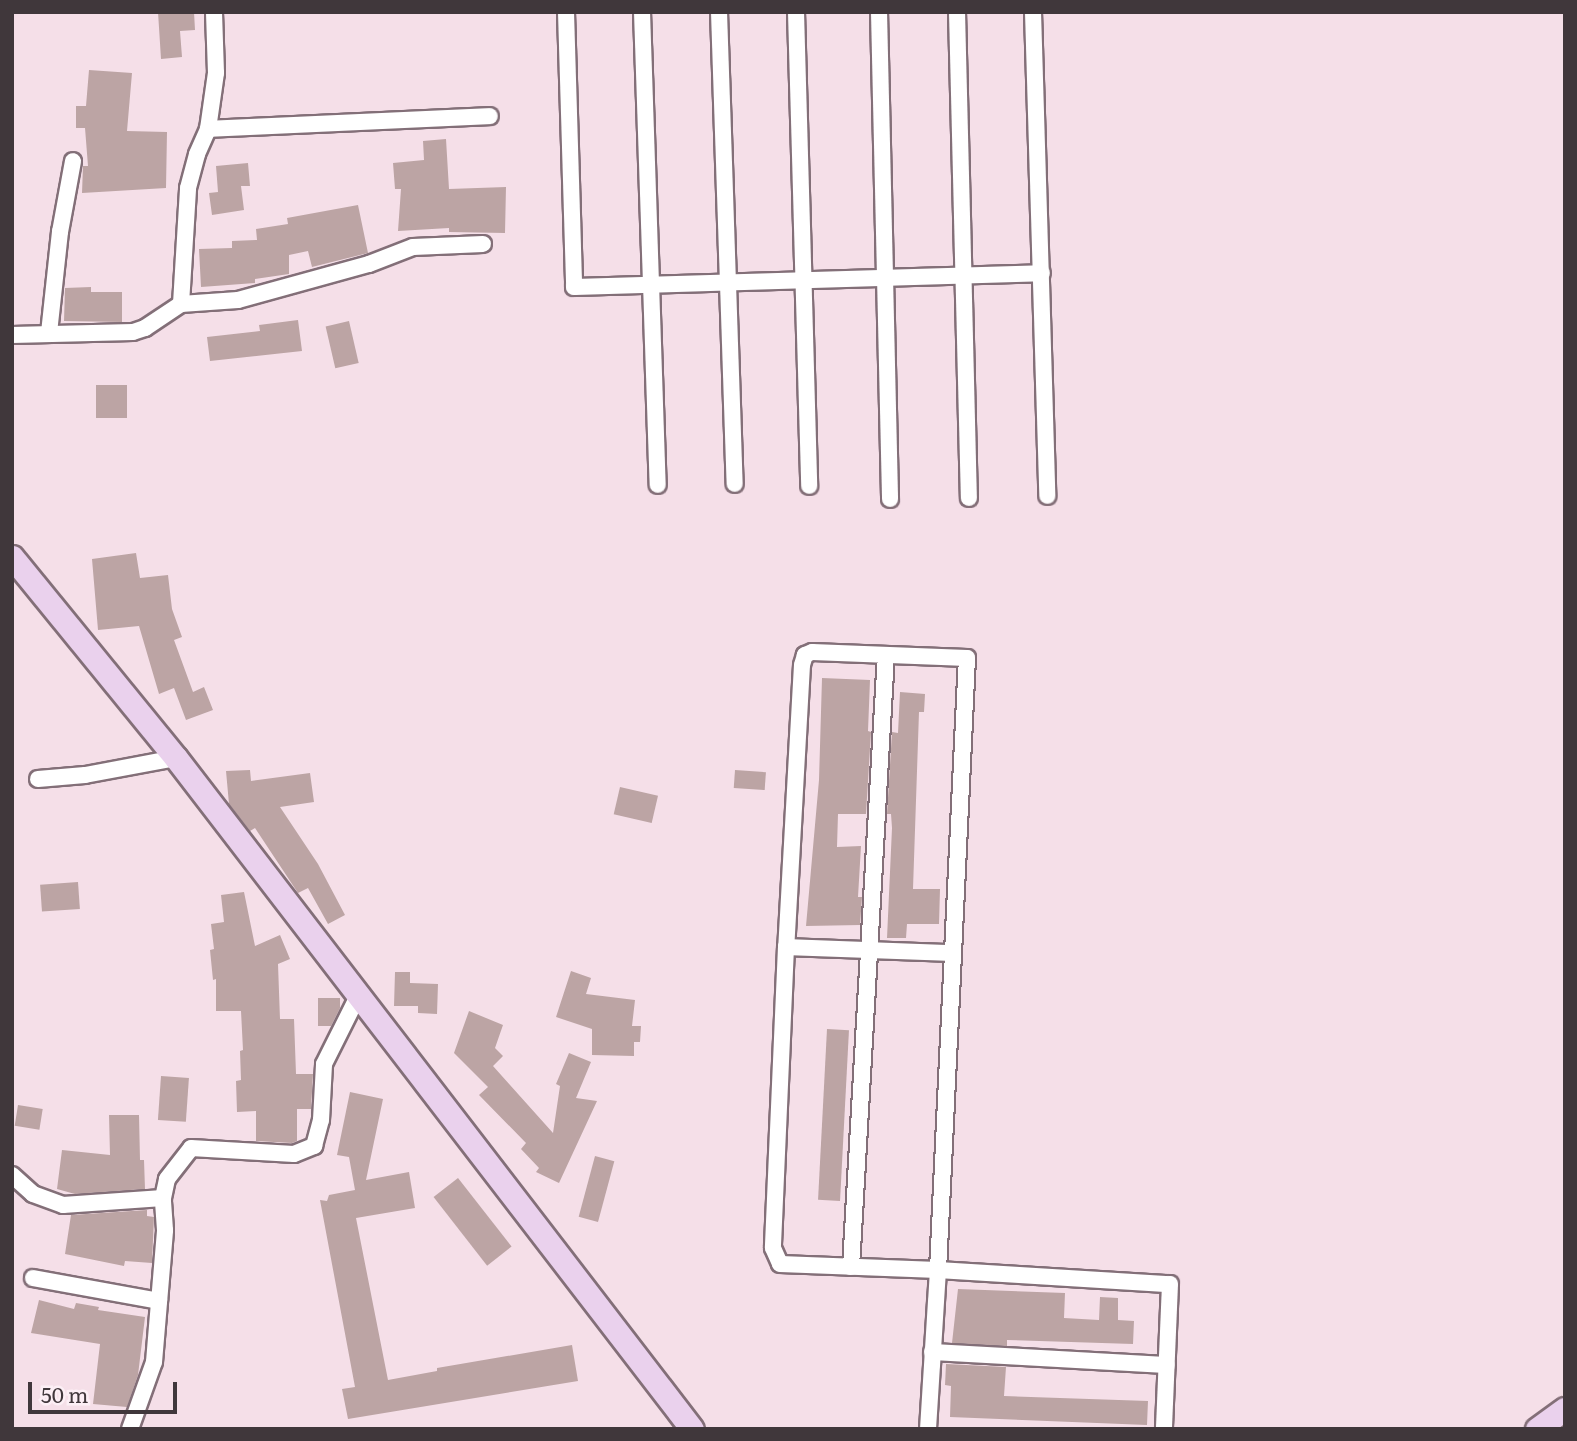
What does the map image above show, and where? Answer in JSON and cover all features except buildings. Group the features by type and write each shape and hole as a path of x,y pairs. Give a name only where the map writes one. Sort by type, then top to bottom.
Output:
{"street":[{"path":"181,304 188,188 197,153 208,129 216,73 214,12"},
{"path":"566,12 574,287 1042,273"},
{"path":"642,12 659,485"},
{"path":"719,12 734,484"},
{"path":"796,12 809,486"},
{"path":"878,12 891,499"},
{"path":"957,12 970,498"},
{"path":"1033,12 1046,496"},
{"path":"208,129 490,116"},
{"path":"49,333 60,232 73,161"},
{"path":"12,335 104,335 133,332 145,328 181,304 238,300 345,271 413,247 483,244"},
{"path":"12,557 176,758 692,1429"},
{"path":"928,1429 938,1270 967,658 811,652 805,655 802,664 786,947 773,1248 780,1264 938,1270 1170,1284 1164,1429"},
{"path":"850,1267 886,655"},
{"path":"38,779 85,775 176,758"},
{"path":"786,947 952,953"},
{"path":"130,1429 154,1362 165,1230 163,1198 167,1179 191,1148 294,1154 314,1146 321,1120 324,1064 359,994"},
{"path":"12,1175 33,1194 63,1205 163,1198"},
{"path":"33,1278 159,1301"},
{"path":"932,1352 1167,1365"},
{"path":"1537,1429 1565,1409"}]}
